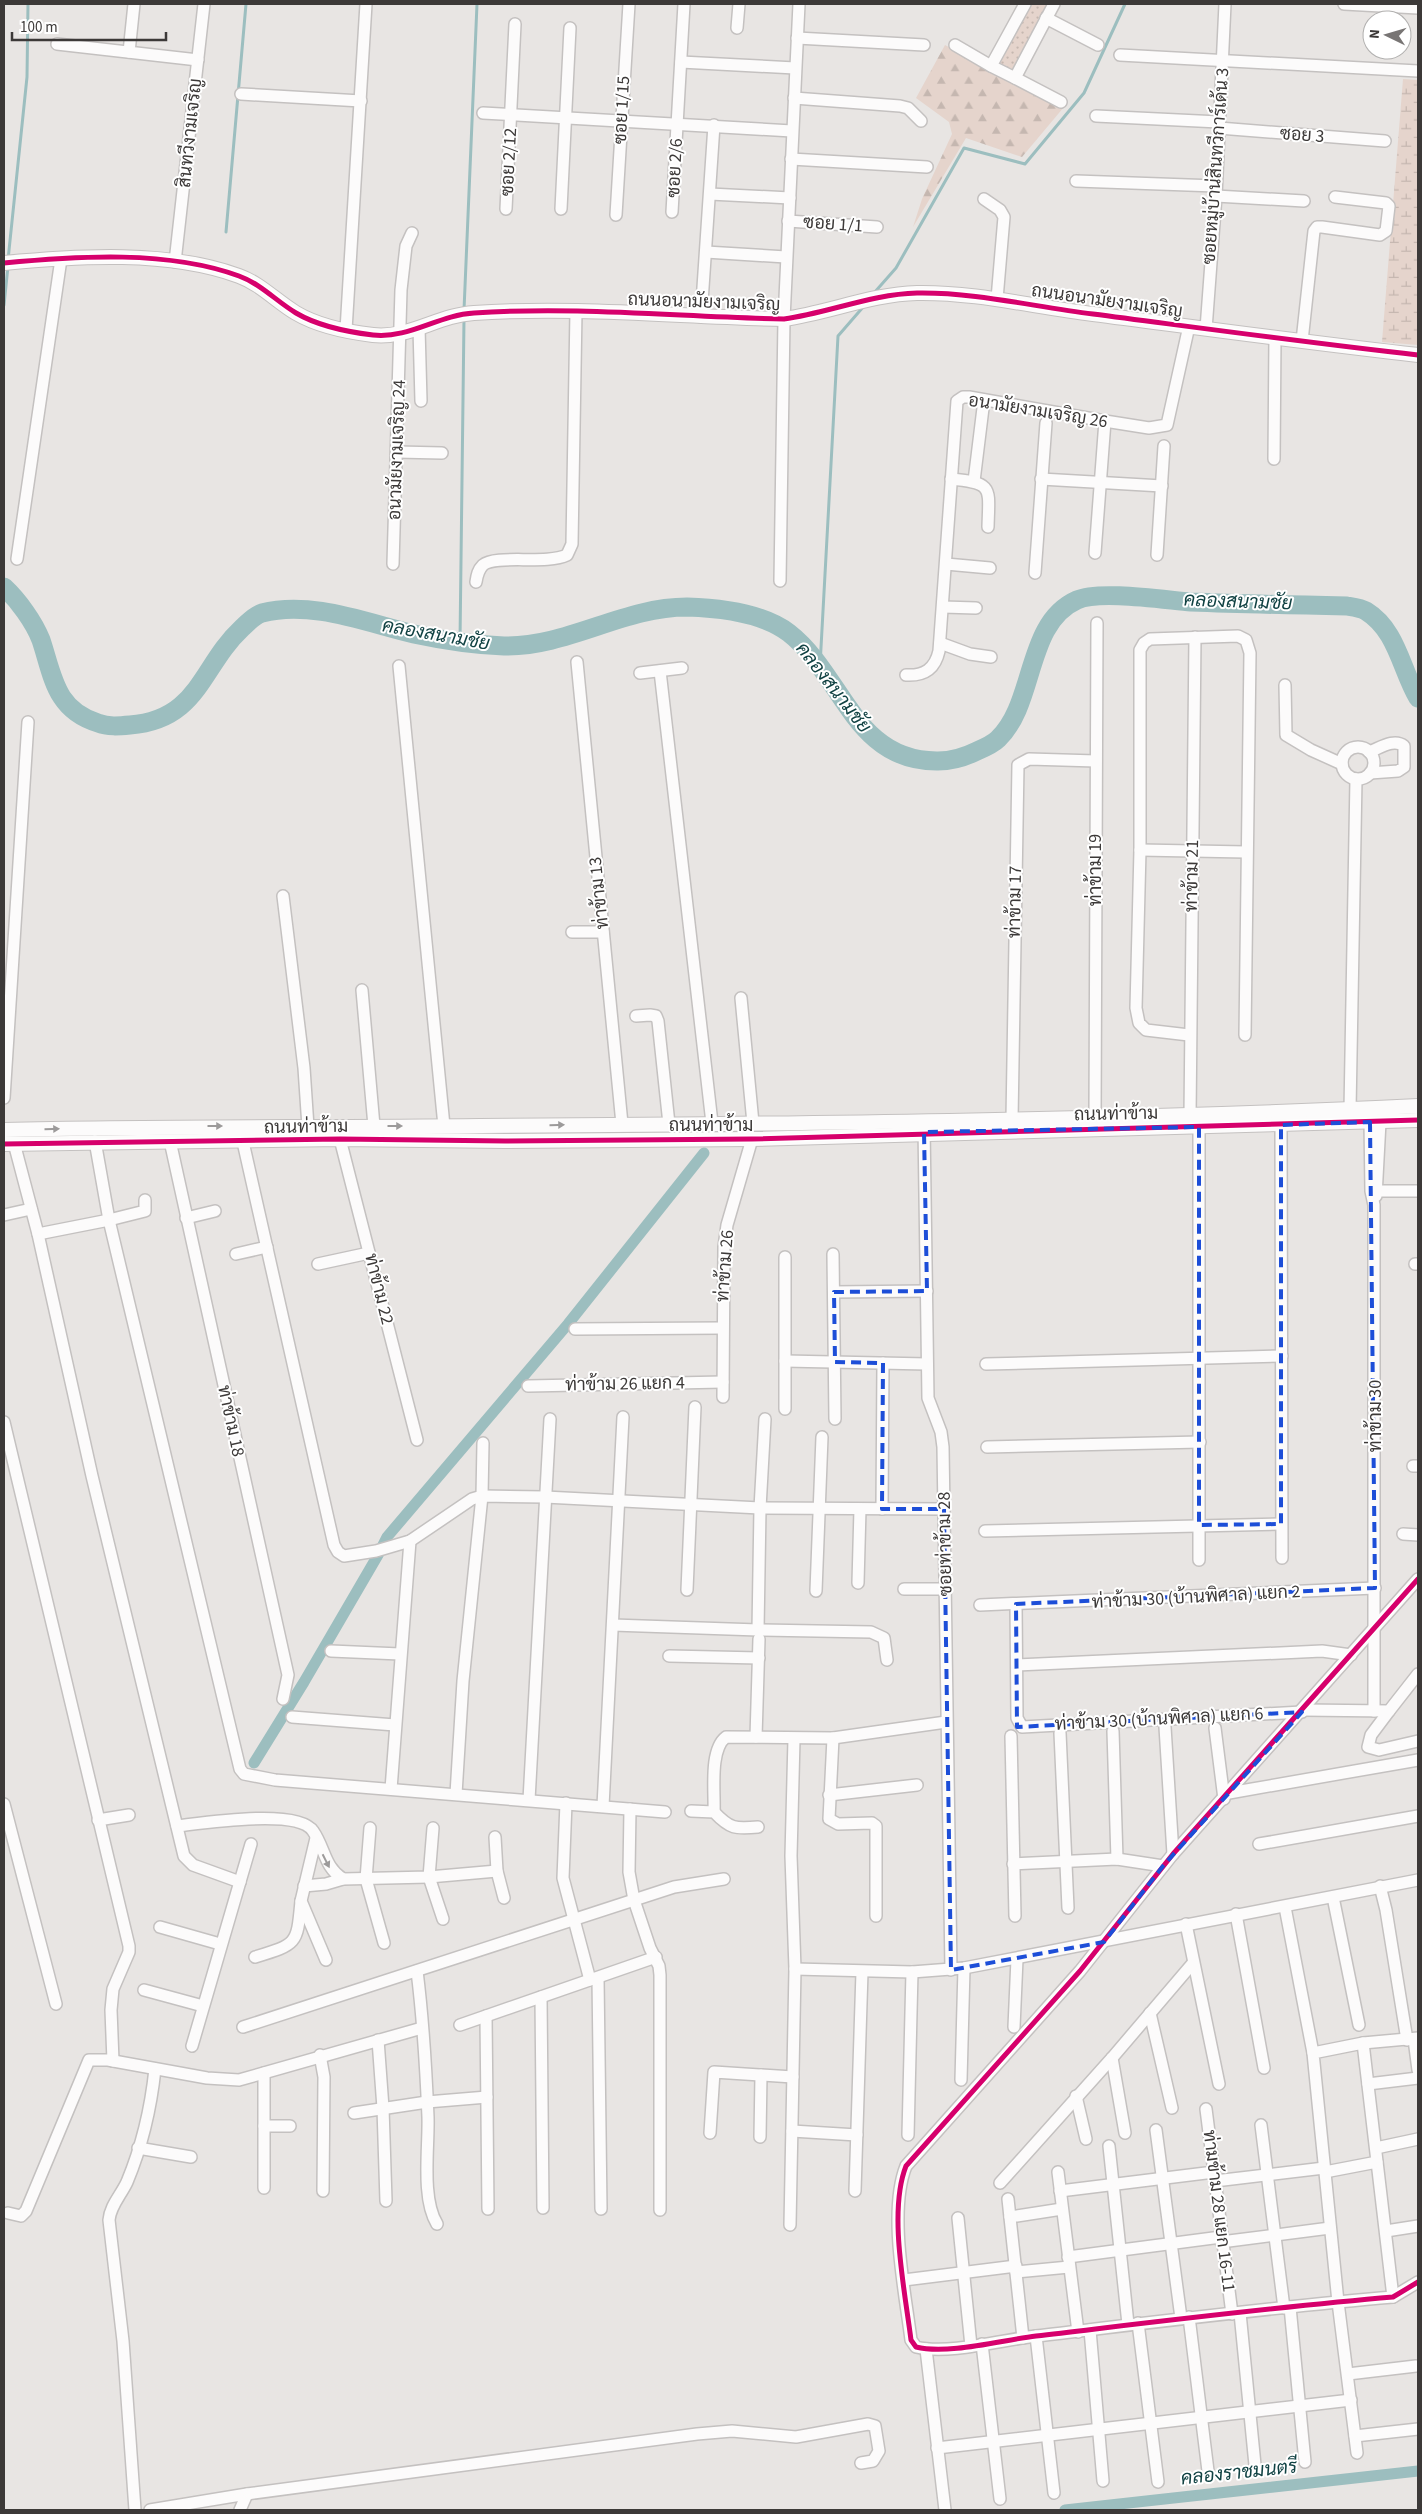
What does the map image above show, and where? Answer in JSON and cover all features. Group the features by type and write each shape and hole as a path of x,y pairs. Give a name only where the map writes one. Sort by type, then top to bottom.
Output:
{"street":[{"path":"129,52 134,4"},
{"name":"สินทวีงามเจริญ","path":"175,262 204,4"},
{"path":"346,330 366,4"},
{"name":"ซอย 1/15","path":"616,215 629,4"},
{"name":"ซอย 2/6","path":"672,212 684,4"},
{"path":"738,28 739,4"},
{"path":"780,581 786,257 799,4"},
{"path":"992,66 1024,4"},
{"path":"1015,78 1054,4"},
{"name":"ซอยหมู่บ้าน่สินทวีการ์เด้น 3","path":"1206,328 1216,191 1225,4"},
{"path":"1344,4 1418,8"},
{"path":"1046,18 1098,45"},
{"name":"ซอย 2/12","path":"506,209 515,24"},
{"path":"561,208 570,28"},
{"path":"797,38 924,45"},
{"path":"57,44 198,60"},
{"path":"954,45 1061,102"},
{"path":"1120,54 1418,71"},
{"path":"681,62 795,68"},
{"path":"241,94 361,101"},
{"path":"794,98 900,106 908,108 922,121"},
{"path":"483,113 792,131"},
{"name":"ซอย 3","path":"1096,116 1219,125 1384,141"},
{"path":"701,317 714,126"},
{"path":"791,159 927,167"},
{"path":"1076,181 1216,191 1304,201"},
{"path":"710,194 790,198"},
{"path":"1302,341 1314,231 1317,227 1380,235 1386,231 1388,206 1386,203 1335,197"},
{"path":"984,199 1000,210 1004,218 997,299"},
{"name":"ซอย 1/1","path":"788,221 877,227"},
{"name":"อนามัยงามเจริญ 24","path":"393,564 399,335 403,261 406,246 412,233"},
{"path":"706,252 786,257"},
{"path":"17,559 60,258"},
{"name":"ถนนอนามัยงามเจริญ","path":"4,263 60,258 113,258 175,262 238,275 255,282 304,317 346,330 375,335 399,335 458,314 576,311 784,319 810,316 902,294 942,294 997,299 1418,355"},
{"path":"476,582 478,571 485,563 562,558 568,555 572,544 576,311"},
{"name":"อนามัยงามเจริญ 26","path":"906,675 918,676 928,671 936,662 940,643 957,401 962,397 984,400 1149,428 1166,424 1189,326"},
{"path":"419,328 421,401"},
{"path":"1274,459 1275,337"},
{"path":"974,482 984,400"},
{"path":"1096,552 1105,422"},
{"path":"1035,573 1046,423"},
{"path":"1156,554 1164,446"},
{"path":"397,452 442,453"},
{"path":"951,479 980,483 988,492 988,527"},
{"path":"1041,479 1162,486"},
{"path":"946,564 990,568"},
{"path":"943,607 976,608"},
{"name":"ท่าข้าม 19","path":"1095,1117 1097,623"},
{"path":"1189,1035 1146,1030 1139,1022 1136,1008 1140,850 1140,650 1144,642 1150,639 1238,636 1246,640 1249,646 1245,1034"},
{"name":"ท่าข้าม 21","path":"1190,1116 1189,1035 1195,637"},
{"path":"940,643 970,654 991,657"},
{"name":"ท่าข้าม 13","path":"577,662 622,1124"},
{"path":"399,666 444,1126"},
{"path":"640,673 682,668"},
{"path":"660,671 712,1123"},
{"path":"1285,685 1286,735 1311,750 1342,764"},
{"path":"4,1098 28,722"},
{"path":"1369,752 1391,743 1399,742 1404,746 1405,760 1404,767 1398,771 1370,773 1356,779 1345,772 1342,758 1349,750 1360,747 1369,752 1373,764 1370,773"},
{"name":"ท่าข้าม 17","path":"1012,1119 1018,765 1029,759 1096,761"},
{"path":"1350,1110 1356,779"},
{"path":"1140,850 1246,852"},
{"path":"283,896 304,1068 308,1127"},
{"path":"572,932 603,932"},
{"path":"362,990 374,1126"},
{"path":"741,998 753,1123"},
{"path":"636,1016 656,1016 658,1021 669,1124"},
{"name":"ถนนท่าข้าม","path":"9,1144 95,1141 243,1142 340,1139 497,1141 752,1139 1012,1119 1190,1116 1418,1106"},
{"name":"ถนนท่าข้าม","path":"4,1130 142,1126 308,1127 712,1123 1199,1127 1418,1120"},
{"name":"ท่าข้าม 30","path":"1374,1711 1376,1626 1375,1122"},
{"path":"1281,1125 1282,1558"},
{"path":"497,1126 497,1141"},
{"name":"ซอยท่าข้าม 28","path":"924,1126 928,1398 940,1432 943,1447 951,1970"},
{"path":"1199,1127 1199,1560"},
{"name":"ท่าข้าม 22","path":"340,1139 417,1440"},
{"name":"ท่าข้าม 26","path":"723,1397 724,1247 727,1225 752,1139"},
{"path":"95,1141 110,1220 240,1769 244,1774 275,1780 665,1812"},
{"name":"ท่าข้าม 18","path":"170,1141 288,1675 283,1699"},
{"path":"243,1142 334,1545 338,1552 348,1557 410,1541 472,1499 482,1496 545,1497 760,1508 944,1509"},
{"path":"9,1144 32,1209 94,1486 184,1856 188,1862 240,1882"},
{"path":"1374,1191 1418,1191"},
{"path":"38,1234 145,1211 145,1200"},
{"path":"4,1215 32,1209"},
{"path":"186,1218 215,1211"},
{"path":"236,1254 267,1248"},
{"path":"318,1264 369,1253"},
{"path":"833,1254 834,1419"},
{"path":"785,1257 785,1409"},
{"path":"834,1292 927,1291"},
{"path":"575,1329 722,1328"},
{"path":"986,1364 1282,1356"},
{"path":"785,1361 927,1364"},
{"path":"882,1509 883,1363"},
{"name":"ท่าข้าม 26 แยก 4","path":"528,1386 722,1382"},
{"path":"687,1590 695,1407"},
{"path":"603,1806 624,1417"},
{"path":"528,1800 550,1419"},
{"path":"756,1737 759,1658 760,1508 765,1419"},
{"path":"4,1422 129,1946 129,1952 113,1990 110,2010 113,2060"},
{"path":"816,1591 822,1437"},
{"path":"987,1447 1200,1442"},
{"path":"456,1794 464,1681 482,1496 483,1443"},
{"path":"858,1583 860,1509"},
{"path":"985,1531 1281,1524"},
{"path":"1403,1534 1418,1534"},
{"path":"391,1789 410,1541"},
{"path":"1418,1579 1226,1796 1172,1854 1104,1942 906,2166 898,2195 900,2245 911,2340 916,2347 926,2350 1185,2317 1393,2297 1418,2282"},
{"name":"ท่าข้าม 30 (บ้านพิศาล) แยก 2","path":"980,1605 1375,1588"},
{"path":"904,1589 945,1589"},
{"path":"1016,1604 1017,1665 1322,1651 1351,1655"},
{"path":"613,1625 758,1635 871,1632 884,1638 887,1660"},
{"path":"331,1651 400,1654"},
{"path":"669,1656 759,1658"},
{"name":"ท่าข้าม 30 (บ้านพิศาล) แยก 6","path":"1017,1665 1019,1724 1022,1727 1302,1711 1390,1711"},
{"path":"1418,1674 1371,1735 1368,1747 1379,1750 1418,1741"},
{"path":"292,1717 395,1725"},
{"path":"714,1812 716,1753 719,1742 726,1737 833,1738 946,1722"},
{"path":"1165,1727 1172,1854"},
{"path":"1216,1728 1226,1796"},
{"path":"1113,1731 1117,1858"},
{"path":"1060,1733 1064,1861 1068,1908"},
{"path":"1010,1736 1015,1916"},
{"path":"833,1738 829,1819 833,1823 872,1823 876,1826 876,1916"},
{"path":"790,2225 795,1969 791,1856 794,1739"},
{"path":"1226,1796 1418,1760"},
{"path":"829,1795 917,1785"},
{"path":"566,1803 563,1878 574,1919 594,1979 601,2209"},
{"path":"4,1804 56,2004"},
{"path":"630,1809 628,1862 634,1900 650,1948 659,1966 660,2210"},
{"path":"691,1811 714,1812 726,1824 733,1827 758,1827"},
{"path":"98,1820 129,1815"},
{"path":"1258,1844 1418,1816"},
{"path":"177,1826 252,1817 305,1824 314,1831 334,1874 343,1879"},
{"path":"370,1828 366,1879 384,1943"},
{"path":"433,1828 429,1877 442,1919"},
{"path":"495,1837 497,1871 504,1898"},
{"path":"255,1957 281,1950 294,1940 299,1928 301,1901 316,1838"},
{"path":"192,2046 220,1944 251,1844"},
{"path":"1013,1864 1117,1858 1163,1866"},
{"path":"304,1886 326,1884 343,1879 429,1877 497,1871"},
{"path":"243,2027 674,1887 724,1879"},
{"path":"795,1969 862,1972 951,1970 1018,1959 1236,1914 1285,1907 1380,1886 1418,1880"},
{"path":"1380,1886 1418,2070"},
{"path":"1333,1897 1359,2025"},
{"path":"301,1901 326,1960"},
{"path":"1285,1907 1313,2053 1338,2302 1357,2453"},
{"path":"1236,1914 1264,2068"},
{"path":"1186,1924 1220,2084"},
{"path":"160,1927 220,1944"},
{"path":"460,2026 656,1958"},
{"path":"1014,2027 1018,1959"},
{"path":"1000,2183 1112,2058 1193,1963"},
{"path":"961,2080 964,1968"},
{"path":"417,1971 427,2102 429,2196 432,2214 437,2224"},
{"path":"855,2191 862,1972"},
{"path":"908,2135 912,1972"},
{"path":"144,1990 203,2006"},
{"path":"541,1997 543,2208"},
{"path":"1150,2013 1172,2108"},
{"path":"486,2016 488,2209"},
{"path":"8,2213 21,2216 26,2211 89,2060 95,2058 113,2060 155,2069 229,2080 264,2073 422,2028"},
{"path":"1313,2053 1363,2043 1413,2039"},
{"path":"378,2040 383,2108 386,2201"},
{"path":"1363,2043 1393,2297"},
{"path":"320,2056 324,2077 323,2191"},
{"path":"1112,2058 1124,2133"},
{"path":"135,2510 123,2341 108,2230 110,2213 127,2181 138,2148 149,2108 155,2069"},
{"path":"710,2134 714,2072 793,2077"},
{"path":"264,2073 264,2188"},
{"path":"760,2137 762,2075"},
{"path":"1368,2084 1418,2078"},
{"path":"1076,2096 1086,2139"},
{"path":"354,2113 427,2102 487,2097"},
{"name":"ท่ามข้าม 28 แยก 16-11","path":"1206,2109 1221,2240 1236,2313 1250,2411 1255,2465"},
{"path":"1261,2125 1275,2236 1287,2307 1304,2462"},
{"path":"264,2126 290,2126"},
{"path":"1156,2130 1171,2243 1202,2418 1208,2471"},
{"path":"792,2132 856,2135"},
{"path":"1376,2148 1418,2139"},
{"path":"1109,2146 1120,2250 1151,2422 1158,2482"},
{"path":"138,2148 191,2157"},
{"path":"1060,2191 1162,2178 1267,2175 1324,2170 1377,2162"},
{"path":"1058,2172 1078,2332"},
{"path":"1008,2199 1023,2338"},
{"path":"1010,2217 1062,2209"},
{"path":"958,2218 964,2273 993,2442 1000,2499"},
{"path":"1386,2231 1418,2226"},
{"path":"904,2280 1069,2262 1120,2250 1171,2243 1275,2236 1330,2228"},
{"path":"1090,2330 1102,2481"},
{"path":"1036,2336 1054,2494"},
{"path":"926,2350 944,2510"},
{"path":"1348,2374 1416,2366"},
{"path":"938,2448 1351,2400"},
{"path":"150,2510 247,2494 697,2434 732,2431 796,2437 868,2424 875,2426 879,2451 873,2461 861,2463"},
{"path":"1355,2436 1418,2429"},
{"path":"240,2510 247,2494"}],"highlighted area":[{"path":"1370,1122 1375,1588 1016,1604 1017,1727 1302,1712 1163,1866 1104,1942 951,1970 944,1509 882,1509 883,1363 835,1362 834,1292 927,1291 924,1132 1199,1127 1199,1525 1281,1524 1281,1125"}],"green space":[{"path":"1030,4 1049,4 1013,72 998,64"},
{"path":"945,45 1064,107 1022,157 966,138 913,227 922,199 952,134 949,122 916,98"},
{"path":"1403,79 1418,80 1418,345 1382,342"}],"waterway":[{"path":"8,260 27,77 28,4"},
{"path":"226,232 246,4"},
{"path":"464,310 477,4"},
{"path":"874,293 896,268 964,148 1025,164 1084,93 1125,4"},
{"path":"4,305 8,266"},
{"path":"820,666 838,336 864,306"},
{"path":"460,641 464,319"},
{"name":"คลองสนามชัย","path":"4,587 20,605 34,626 41,640 53,679 64,701 84,717 110,726 153,721 171,713 185,702 228,643 254,617 262,613 300,609 339,614 436,638 504,646 528,645 551,640 640,613 663,609 687,607 726,610 754,616 789,633 823,671 852,713 868,732 887,747 910,758 938,761 968,755 994,743 998,739 1010,724 1019,705 1039,645 1048,626 1060,611 1077,600 1087,597 1116,596 1191,602 1347,606 1359,608 1376,619 1392,639 1418,698"},
{"path":"254,1763 304,1682 387,1537 568,1324 704,1153"},
{"name":"คลองราชมนตรี","path":"1065,2510 1418,2471"}],"cycle path":[{"path":"4,263 92,257 123,257 183,262 212,268 247,279 296,313 314,322 343,330 373,335 399,334 448,318 474,313 590,311 784,319 900,294 939,293 983,297 1093,314 1418,355"},
{"path":"4,1144 340,1139 505,1141 752,1139 1418,1120"},
{"path":"1418,1579 1173,1854 1080,1971 906,2166 898,2206 902,2276 911,2340 916,2347 929,2349 959,2348 1036,2336 1170,2320 1393,2297 1418,2282"}]}
